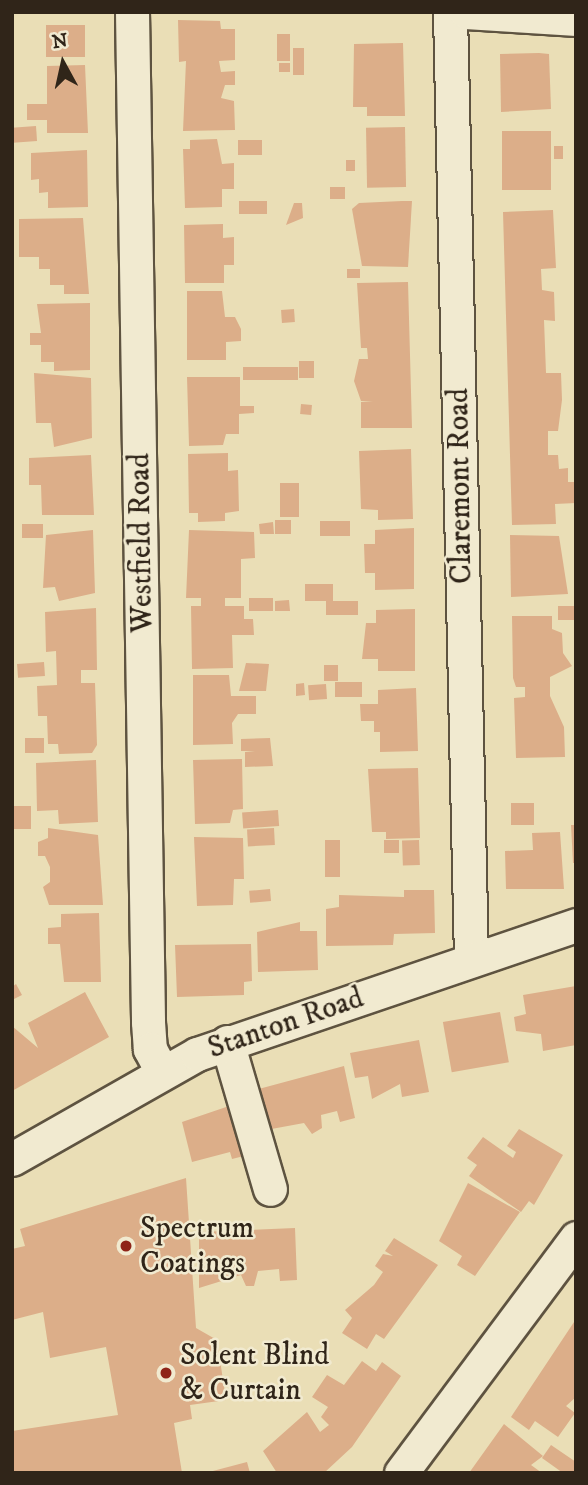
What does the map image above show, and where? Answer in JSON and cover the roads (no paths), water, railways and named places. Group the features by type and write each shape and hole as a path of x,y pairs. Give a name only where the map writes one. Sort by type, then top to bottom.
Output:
{"street":[{"name":"Westfield Road","path":"132,12 149,1037 161,1070"},
{"name":"Claremont Road","path":"450,12 471,960"},
{"path":"466,12 576,19"},
{"name":"Stanton Road","path":"12,1159 161,1070 227,1042 576,925"},
{"path":"227,1042 270,1189"},
{"path":"401,1473 576,1238"}],"place":[{"name":"Spectrum Coatings","path":"126,1246"},
{"name":"Solent Blind & Curtain","path":"166,1373"}]}
